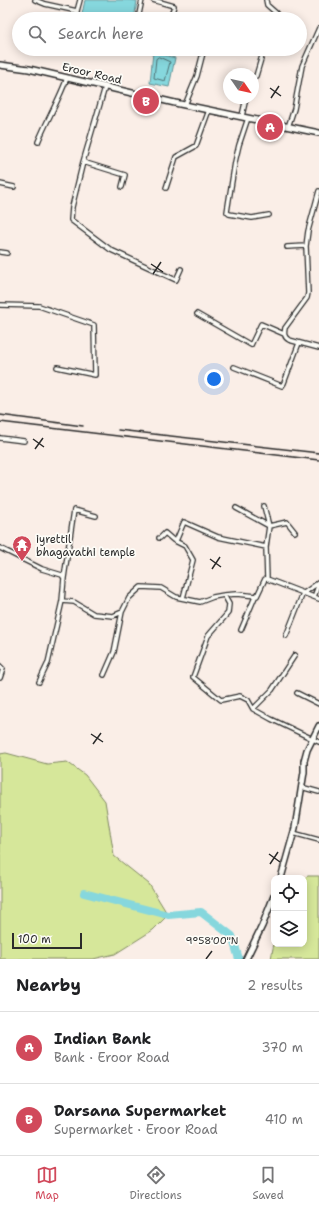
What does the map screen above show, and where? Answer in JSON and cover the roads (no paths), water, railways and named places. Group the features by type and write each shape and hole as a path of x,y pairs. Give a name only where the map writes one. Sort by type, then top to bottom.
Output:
{"main road":[{"name":"Eroor Road","path":"0,64 29,69 185,105 242,116 288,128 319,133"},
{"path":"282,875 299,807 304,761 307,750 319,726"},
{"path":"246,959 271,904"}],"street":[{"path":"35,0 77,12 80,0"},
{"path":"139,12 142,0"},
{"path":"153,0 174,6 172,12"},
{"path":"266,0 267,5 275,12"},
{"path":"307,55 319,28"},
{"path":"185,105 197,76 202,56"},
{"path":"258,68 262,56"},
{"path":"288,128 294,109 302,66 306,56"},
{"path":"38,142 49,117 60,98 67,78"},
{"path":"105,87 83,162 72,207 71,220 111,250 176,280 181,269"},
{"path":"242,116 245,104"},
{"path":"166,188 176,157 196,146 209,110"},
{"path":"248,118 237,156 227,212 229,214 250,218 269,215"},
{"path":"83,162 125,175 122,187"},
{"path":"0,184 14,187"},
{"path":"284,334 285,328 307,298 306,246 308,231 319,191"},
{"path":"287,247 306,246"},
{"path":"0,252 7,253"},
{"path":"0,306 39,306 94,325 95,375 57,367"},
{"path":"197,314 251,345 261,324 284,334 289,340 319,348"},
{"path":"234,367 282,386 300,343"},
{"path":"0,438 24,441"},
{"path":"264,506 269,526 266,547 267,579"},
{"path":"236,508 269,526 287,522 295,532"},
{"path":"39,682 48,663 62,601 74,510 96,516"},
{"path":"176,541 184,522 218,537 266,547"},
{"path":"158,538 160,538 165,532 185,546 193,560 183,598"},
{"path":"0,548 42,569 62,575 64,578"},
{"path":"267,579 319,599"},
{"path":"241,630 255,597 259,595 263,582 267,579"},
{"path":"286,636 303,593 319,583"},
{"path":"314,597 319,583"},
{"path":"104,675 114,652 122,612 129,598 141,587 161,588 176,597 200,602 224,595 245,594 255,597"},
{"path":"224,595 229,604 228,613 208,636 193,678 221,700 240,696 248,700 253,708 271,719 319,742"},
{"path":"62,601 74,602 94,614 113,616 122,612"},
{"path":"253,708 272,690 295,655"},
{"path":"0,666 3,669 0,678"},
{"path":"297,693 319,704"},
{"path":"301,787 319,792"},
{"path":"293,834 319,840"}],"water":[{"path":"85,0 137,1 135,12 82,12"},
{"path":"153,56 168,56 175,58 169,87 150,83"}],"waterway":[{"path":"84,893 168,915 201,912 232,936 239,959"}],"railway":[{"path":"0,415 83,426"},
{"path":"0,422 319,460"},
{"path":"118,430 319,453"}],"place":[{"name":"Darsana Supermarket","path":"146,101"},
{"name":"Indian Bank","path":"270,127"},
{"name":"iyrettil bhagavathi temple","path":"22,562"}]}
